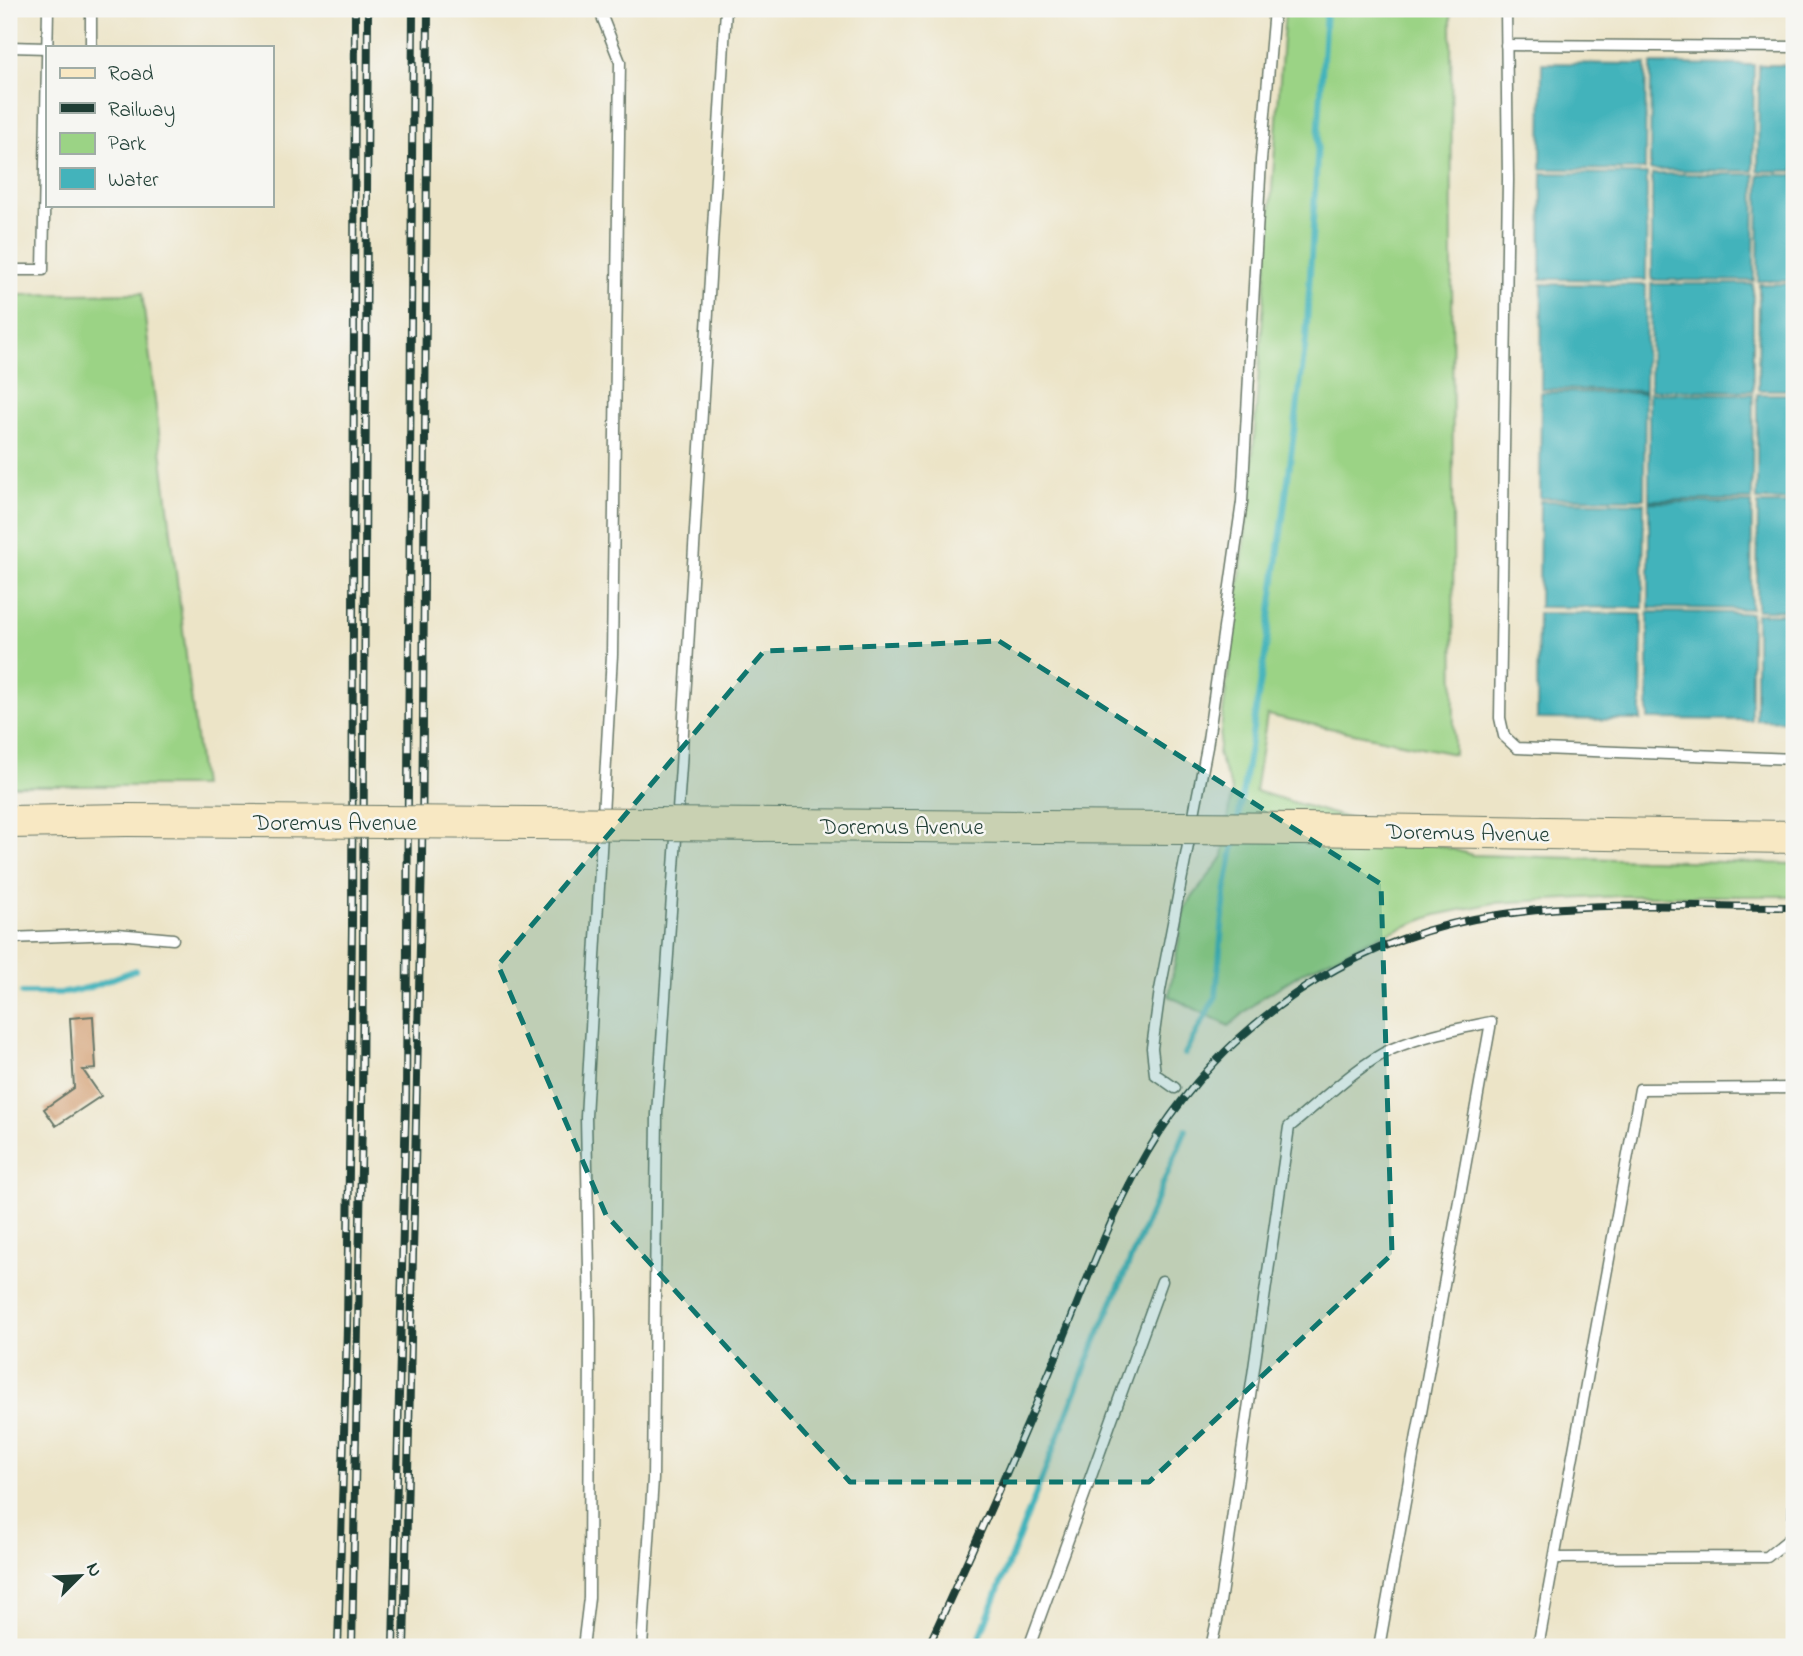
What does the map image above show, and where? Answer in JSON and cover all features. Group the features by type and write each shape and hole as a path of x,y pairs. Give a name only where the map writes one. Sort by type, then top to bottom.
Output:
{"main road":[{"name":"Doremus Avenue","path":"9,822 127,820 1300,829 1794,837"}],"lane":[{"path":"47,46 48,9"},
{"path":"90,46 91,9"},
{"path":"583,1647 589,1584 590,1321 586,1116 612,655 620,76 620,62 599,9"},
{"path":"642,1647 653,1479 657,1114 681,766 726,9"},
{"path":"1175,1088 1155,1074 1152,1048 1160,990 1207,747 1242,502 1261,160 1274,9"},
{"path":"1506,9 1508,180 1500,718 1504,736 1517,748 1794,759"},
{"path":"1506,45 1794,47"},
{"path":"9,47 46,48"},
{"path":"9,270 43,270 46,104"},
{"path":"9,938 117,934 173,939"},
{"path":"1210,1647 1218,1616 1289,1127 1390,1049 1420,1038 1492,1022 1379,1647"},
{"path":"1538,1647 1640,1089 1794,1088"},
{"path":"1029,1647 1162,1281"},
{"path":"1555,1558 1767,1557 1793,1536 1794,1504"}],"highlighted area":[{"path":"999,641 1381,884 1392,1254 1149,1482 850,1482 606,1215 498,965 764,651"}],"green space":[{"path":"1285,9 1451,9 1454,754 1267,715 1255,791 1472,855 1794,864 1794,896 1619,896 1494,903 1436,915 1377,937 1303,972 1260,999 1229,1026 1169,996 1185,907 1223,857 1232,790 1218,754 1250,494"},
{"path":"142,293 202,786 9,786 9,295"}],"water":[{"path":"1542,63 1646,64 1645,170 1541,169"},
{"path":"1651,64 1754,65 1753,171 1650,170"},
{"path":"1759,65 1794,65 1794,171 1758,171"},
{"path":"1542,173 1647,174 1646,280 1541,279"},
{"path":"1652,174 1755,174 1754,281 1652,280"},
{"path":"1759,174 1794,175 1794,281 1758,281"},
{"path":"1542,284 1646,285 1645,391 1541,389"},
{"path":"1651,284 1753,284 1753,391 1650,390"},
{"path":"1759,284 1794,284 1794,390 1758,390"},
{"path":"1541,392 1645,393 1644,499 1540,498"},
{"path":"1649,393 1753,394 1752,500 1649,500"},
{"path":"1757,394 1794,394 1794,501 1757,500"},
{"path":"1540,501 1644,503 1643,608 1539,607"},
{"path":"1649,502 1752,503 1751,609 1649,608"},
{"path":"1758,504 1794,504 1794,611 1757,610"},
{"path":"1648,612 1751,613 1751,720 1648,719"},
{"path":"1538,613 1642,614 1641,720 1537,719"},
{"path":"1756,614 1794,614 1794,721 1756,720"}],"building":[{"path":"93,1016 96,1069 83,1070 101,1096 56,1126 44,1109 74,1088 70,1018"}],"waterway":[{"path":"1238,820 1266,649 1306,340 1326,9"},
{"path":"1185,1054 1216,996 1225,893 1235,838"},
{"path":"22,993 65,993 91,987 135,970"},
{"path":"976,1647 1096,1340 1186,1130"}],"railway":[{"path":"338,1647 347,1327 352,928 355,9"},
{"path":"352,1647 362,1115 368,9"},
{"path":"393,1647 406,1100 413,9"},
{"path":"404,1647 422,859 428,9"},
{"path":"928,1647 1050,1371 1099,1250 1142,1161 1188,1093 1221,1056 1256,1023 1295,994 1336,969 1380,948 1426,931 1474,919 1593,906 1794,907"}]}
